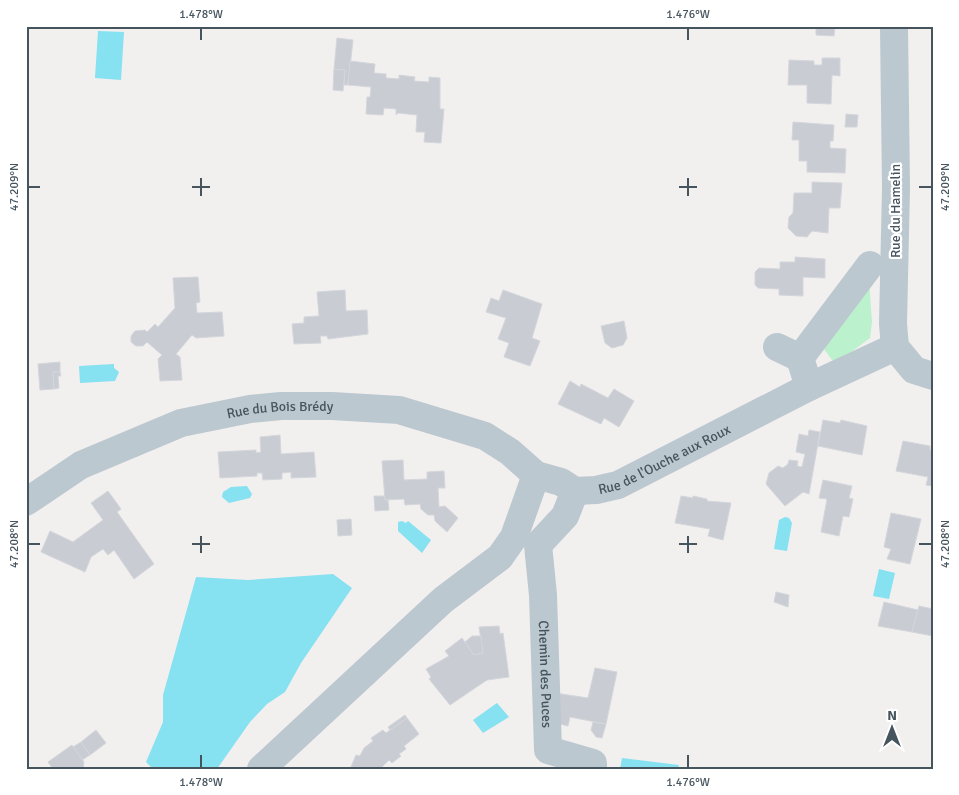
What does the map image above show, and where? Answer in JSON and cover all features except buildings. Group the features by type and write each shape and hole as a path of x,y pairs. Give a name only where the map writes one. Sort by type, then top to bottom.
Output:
{"street":[{"name":"Rue du Hamelin","path":"894,26 896,188 892,324 895,347"},
{"path":"809,387 788,352 870,266"},
{"path":"895,347 914,370 933,376"},
{"name":"Rue de l'Ouche aux Roux","path":"575,491 596,490 618,485 809,387 895,347"},
{"name":"Rue du Bois Brédy","path":"26,502 81,465 181,423 250,409 281,406 332,406 399,410 485,436 510,452 536,475 561,482 575,491"},
{"path":"261,769 443,600 500,557 514,537 536,475"},
{"name":"Chemin des Puces","path":"575,491 565,516 538,545 543,596 548,750 593,763 593,769"}],"green space":[{"path":"869,280 872,322 870,338 835,364 824,349"}],"water":[{"path":"98,31 124,32 121,80 95,78"},
{"path":"114,364 114,368 119,372 115,381 80,383 79,366"},
{"path":"247,486 252,494 250,498 229,503 222,497 223,492 231,487"},
{"path":"785,517 789,518 792,523 787,551 774,549 779,520"},
{"path":"408,521 431,540 422,553 398,531 398,522 406,523"},
{"path":"879,569 895,573 889,599 873,596"},
{"path":"333,574 352,588 301,663 285,692 267,704 250,722 217,769 153,769 146,762 163,722 163,695 196,577 248,580"},
{"path":"497,703 509,717 483,733 473,720"},
{"path":"622,758 679,765 678,769 620,769"}]}
